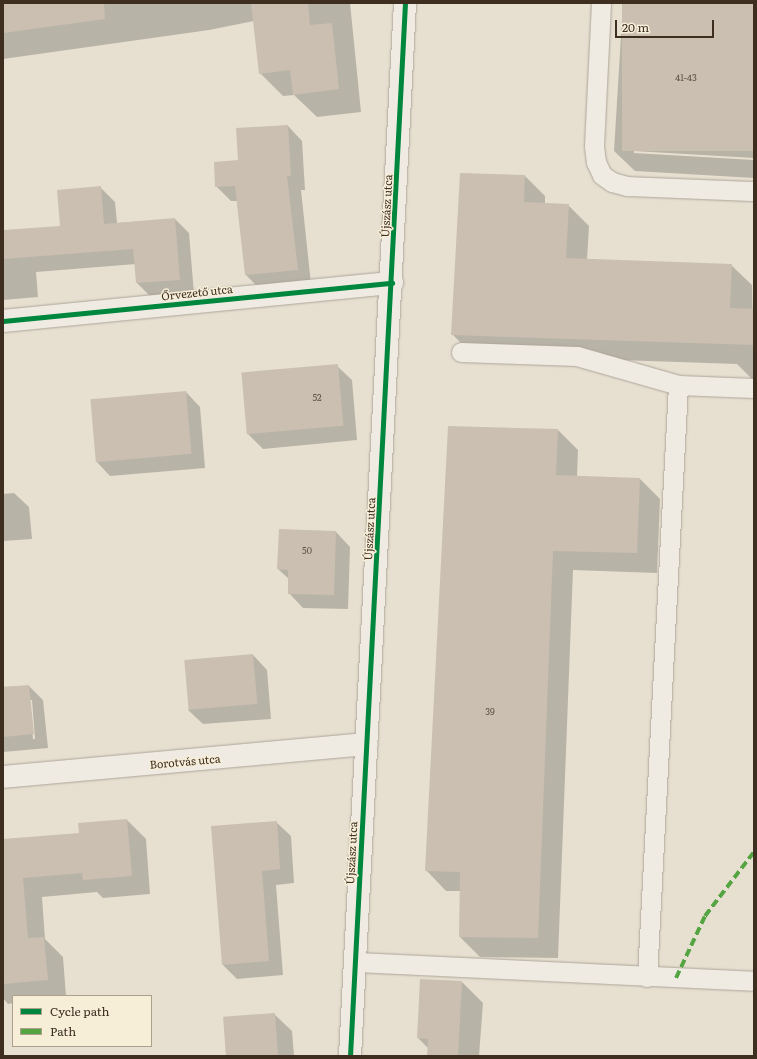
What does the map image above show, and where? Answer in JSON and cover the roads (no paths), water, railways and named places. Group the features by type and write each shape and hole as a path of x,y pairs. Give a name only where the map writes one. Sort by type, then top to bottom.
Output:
{"street":[{"name":"Újszász utca","path":"350,1056 392,283 405,3"},
{"name":"Őrvezető utca","path":"3,321 392,283"},
{"name":"Borotvás utca","path":"3,778 367,744"}],"lane":[{"path":"601,3 594,146 596,162 602,175 612,182 627,186 754,191"},
{"path":"461,352 577,356 678,385 754,388"},
{"path":"647,977 678,385"},
{"path":"355,962 754,981"}]}
